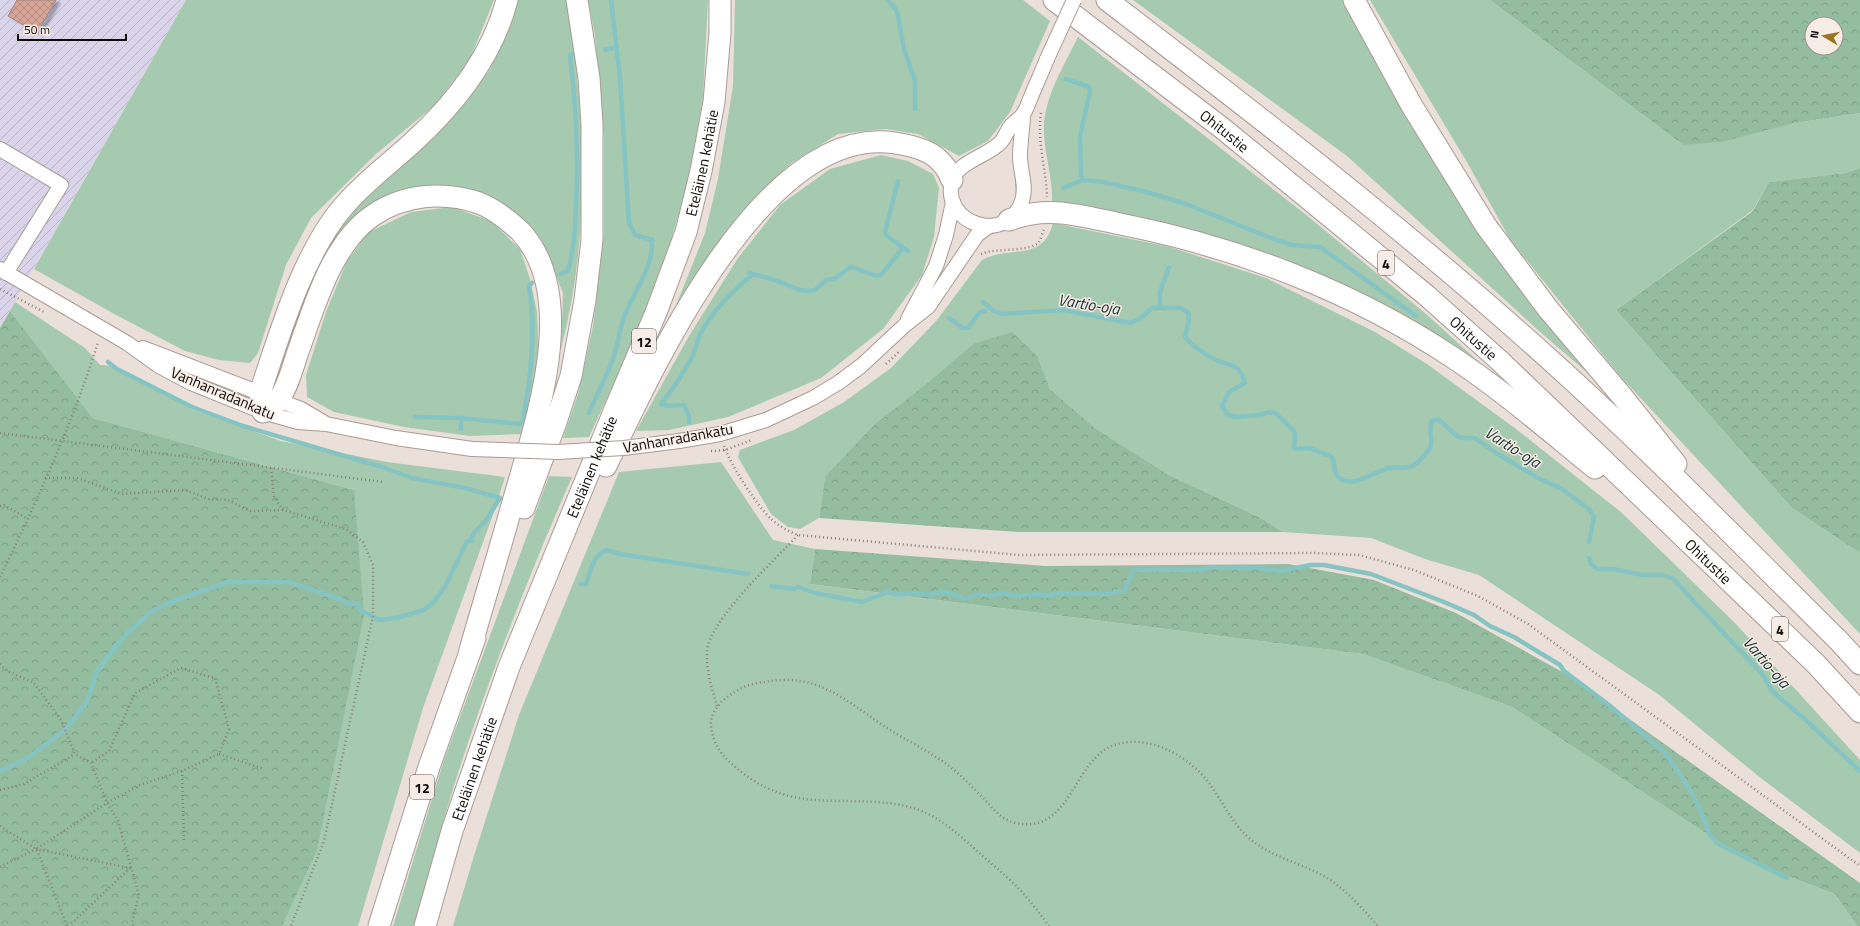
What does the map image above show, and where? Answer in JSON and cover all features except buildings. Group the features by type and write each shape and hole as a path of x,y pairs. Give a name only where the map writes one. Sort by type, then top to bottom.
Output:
{"highway":[{"path":"267,402 304,273 323,234 343,207 440,117 461,93 480,65 495,35 507,0"},
{"name":"12","path":"379,926 429,767 470,650 556,422 570,376 585,300 592,240 592,124 589,78 577,0"},
{"name":"Eteläinen kehätie","path":"425,926 452,831 509,666 657,310 686,232 701,171 714,102 720,33 720,0"},
{"name":"Ohitustie","path":"1054,0 1222,128 1426,296 1500,361 1698,549 1816,664 1860,712"},
{"name":"4","path":"1107,0 1252,111 1446,269 1604,409 1860,664"},
{"path":"1354,0 1412,106 1486,226 1548,309 1621,395 1729,533"},
{"path":"509,666 651,374 704,282 755,213 770,197 809,165 827,153 857,143 882,141 917,147 942,161 948,168 952,180"},
{"path":"267,402 314,307 339,252 356,229 371,216 385,208 406,200 441,196 468,200 484,205 508,220 524,236 538,256 545,277 550,303 550,349 541,406 470,650"},
{"path":"1010,220 1025,214 1058,212 1179,237 1260,261 1341,296 1401,326 1452,357 1491,385 1698,549"}],"street":[{"path":"1010,220 1019,207 1024,195 1020,158 1023,114 1074,0"},
{"path":"952,180 965,164 990,152 1001,141 1010,126 1023,114"},
{"path":"0,149 61,185 3,271"},
{"name":"Vanhanradankatu","path":"905,325 936,266 946,235 953,202 952,180"},
{"name":"Vanhanradankatu","path":"953,202 960,214 971,222 989,226 1001,224 1010,220"},
{"name":"Vanhanradankatu","path":"3,271 128,343 267,402 298,422 326,424 396,438 472,448 558,452 624,448 720,434 766,420 813,398 861,366 905,325 928,307 977,235 989,226"},
{"name":"Vanhanradankatu","path":"267,402 301,409 326,424"}],"path":[{"path":"0,577 28,519 62,440 89,370 98,342"},
{"path":"0,434 62,440 383,482"},
{"path":"720,434 725,450 755,499 771,519 798,535 1019,555 1315,553 1359,555 1414,570 1478,596 1528,624 1860,866"},
{"path":"271,468 274,497 283,510"},
{"path":"45,478 78,478 122,494 185,490 209,499 228,500 250,511 283,510 346,529 363,542 373,565 373,616 355,706 338,773 324,841 291,926"},
{"path":"0,506 4,505 28,519"},
{"path":"716,706 710,682 706,651 712,634 725,612 798,535"},
{"path":"0,664 7,671 34,683 60,720 75,754 91,762 107,803 118,821 130,868 139,895 132,922 134,926"},
{"path":"91,762 109,751 135,693 181,668 215,678 230,729 220,754"},
{"path":"1049,926 1022,892 995,867 948,826 925,812 899,804 871,801 802,799 774,791 739,771 720,753 712,731 711,718 716,706 742,688 755,684 774,680 796,679 812,683 842,697 948,766 970,785 996,812 1016,823 1038,822 1056,812 1073,792 1088,764 1106,749 1116,744 1137,742 1163,748 1176,754 1197,770 1210,784 1237,826 1253,841 1271,853 1324,876 1357,902 1378,926"},
{"path":"0,790 24,784 75,754"},
{"path":"0,867 36,849 107,803 140,785 182,771 220,754 264,770"},
{"path":"182,771 184,843"},
{"path":"0,826 36,849 130,868"},
{"path":"36,849 68,926 130,868"}],"shaded area":[{"path":"0,0 186,0 0,328"}],"green space":[{"path":"186,0 494,0 470,59 435,105 376,154 311,218 286,265 258,353 250,363 219,360 185,351 118,316 34,269"},
{"path":"515,0 567,0 573,44 581,132 581,219 571,306 561,349 563,293 542,241 501,204 452,185 402,190 361,210 333,246 291,348 287,335 330,236 358,204 456,112 490,69 510,19"},
{"path":"588,0 708,0 703,98 687,185 665,261 639,329 589,437 563,438 578,394 593,326 604,233 604,138 595,36"},
{"path":"735,0 1023,0 1050,21 1010,112 988,141 959,156 918,134 885,129 838,134 790,164 752,201 718,244 669,323 705,233 718,179 733,86"},
{"path":"1133,0 1345,0 1605,388 1538,330 1347,156"},
{"path":"1370,0 1490,0 1683,145 1795,123 1860,113 1860,168 1846,173 1769,182 1753,210 1616,310 1792,508 1860,553 1860,634 1620,376 1511,241 1468,164"},
{"path":"1490,0 1860,0 1860,113 1795,123 1721,142 1683,145"},
{"path":"1078,37 1305,214 1426,314 1488,370 1485,372 1440,340 1135,219 1052,201 1044,134 1044,121 1050,96"},
{"path":"881,155 908,161 933,174 939,188 934,237 922,275 883,329 821,378 728,417 669,430 636,431 689,336 738,258 780,205 830,169"},
{"path":"1860,168 1860,553 1792,508 1616,310 1753,211 1769,182 1846,173"},
{"path":"452,207 491,221 520,249 530,279 537,312 539,357 524,434 470,436 404,427 334,412 307,397 306,375 326,312 347,261 369,232 411,212"},
{"path":"1053,223 1170,247 1266,278 1375,332 1427,364 1516,429 1622,513 1735,623 1860,760 1860,853 1757,775 1658,694 1479,575 1425,559 1371,538 1283,532 1261,518 1169,475 1095,428 1050,389 1038,357 973,344 825,477 819,518 800,529 788,527 771,514 738,457 740,450 794,430 844,402 891,368 937,320 982,260 992,256 1024,251 1041,244 1048,235"},
{"path":"15,302 85,348 100,365 114,366 191,409 281,441 387,462 505,477 495,509 423,708 358,926 281,926 354,490 93,418 10,311"},
{"path":"10,311 93,418 354,490 364,615 317,850 282,926 0,926 0,328"},
{"path":"1012,332 1038,357 1050,389 1095,428 1169,475 1261,518 1283,532 1018,532 819,518 825,477 875,424 928,383 973,344"},
{"path":"721,462 773,540 815,549 810,584 1363,654 1512,707 1750,862 1835,894 1857,926 453,926 519,715 619,472"},
{"path":"549,476 572,477 519,604 482,701 455,782 414,926 393,926 443,763"},
{"path":"815,549 1045,566 1288,564 1374,580 1456,613 1566,674 1860,883 1860,926 1857,926 1835,894 1750,862 1512,707 1363,654 810,584"}],"waterway":[{"path":"611,0 620,78 629,223 635,235 653,240"},
{"name":"Vartio-oja","path":"888,0 897,11 904,49 915,81 915,109"},
{"path":"605,50 616,47"},
{"path":"560,274 568,271 573,247 576,216 577,151 574,93 570,55 572,54"},
{"path":"1066,79 1089,87 1090,91 1080,137 1081,175 1083,180"},
{"path":"1063,188 1083,180 1103,182 1143,191 1186,204 1276,240 1293,245 1320,247 1416,316"},
{"name":"Vartio-oja","path":"898,181 885,232 887,236 908,251"},
{"path":"589,413 614,356 626,311 647,269 652,249 651,240"},
{"path":"749,273 775,280 800,290 815,290 826,280 834,279 852,267 876,276 881,275 903,248"},
{"path":"1160,307 1160,292 1169,267"},
{"path":"689,422 689,416 684,405 667,406 661,404 685,369 693,354 700,334 712,315 732,293 753,274"},
{"path":"415,417 461,418 519,424 523,421 532,354 532,320 529,286 532,283"},
{"name":"Vartio-oja","path":"983,302 994,311 1002,314 1063,310 1130,323 1141,318 1152,308 1180,308 1188,312 1189,320 1185,337 1209,356 1238,369 1243,377 1245,383 1229,392 1222,406 1228,415 1237,417 1259,415 1270,412 1277,414 1294,431 1294,448 1310,448 1331,456 1337,476 1345,481 1351,482 1389,468 1408,468 1416,464 1430,448 1432,421 1438,419 1457,436 1463,438 1475,438 1496,453 1538,478 1562,489 1589,509 1594,517 1589,542"},
{"path":"949,318 962,328 968,328 980,312 985,311"},
{"path":"108,362 117,369 192,407 243,426 382,467 412,478 465,488 500,498 487,519 470,540"},
{"path":"461,418 461,429"},
{"path":"0,771 28,758 66,729 87,702 97,671 125,635 152,611 176,600 228,582 289,582 343,600 346,604 357,604 360,610 379,620 396,618 424,610 433,603 445,587 467,541 472,541"},
{"path":"581,584 586,584 598,555 607,550 620,554 748,574"},
{"name":"Vartio-oja","path":"1589,558 1591,564 1597,569 1613,569 1643,575 1663,575 1673,579 1764,676 1772,691 1808,722 1860,771"},
{"path":"771,586 794,589 798,587 815,593 862,602 888,592 898,595 913,593 929,595 942,592 957,595 965,599 979,594 990,596 1002,593 1015,596 1040,594 1045,596 1059,593 1111,594 1118,591 1124,592 1133,570 1200,570 1210,567 1261,568 1280,571 1311,565 1324,565 1371,574 1474,615 1490,626 1514,637 1560,665 1564,671 1609,705 1665,753 1687,785 1697,803 1710,835 1717,843 1787,878"}]}
